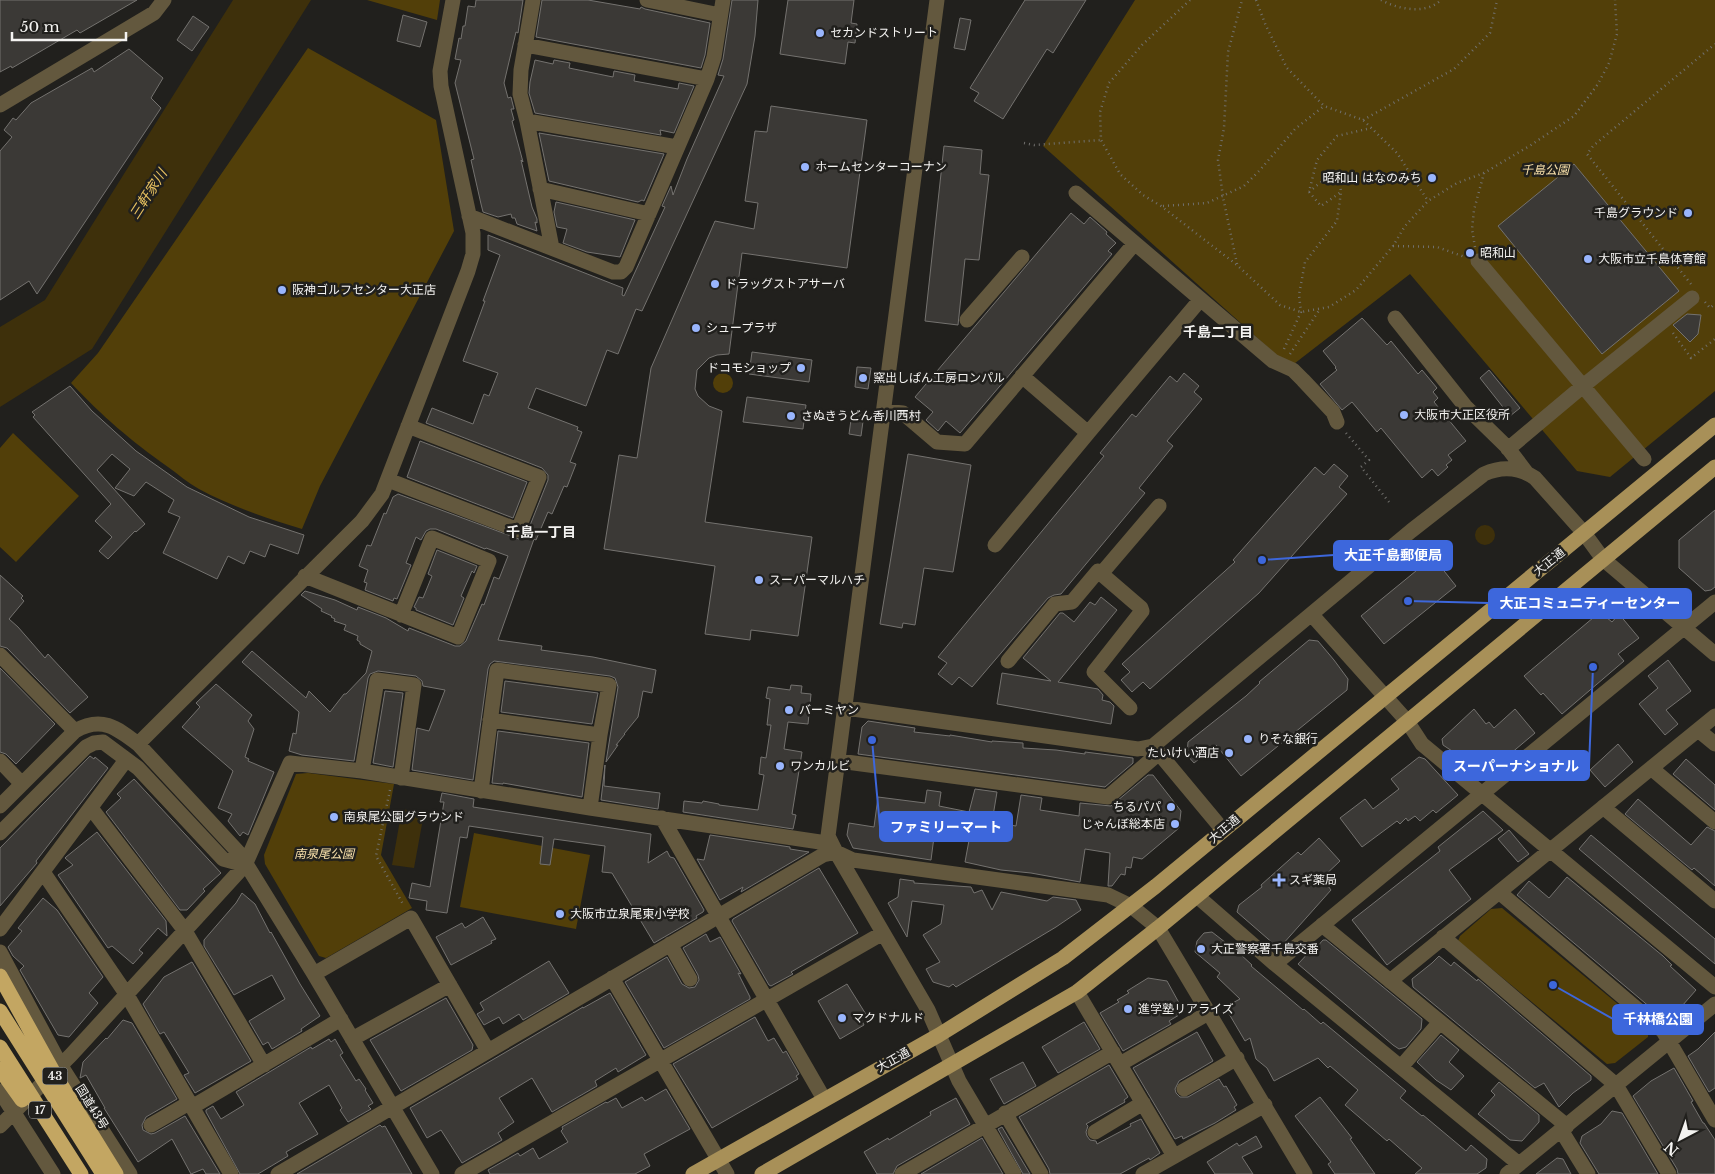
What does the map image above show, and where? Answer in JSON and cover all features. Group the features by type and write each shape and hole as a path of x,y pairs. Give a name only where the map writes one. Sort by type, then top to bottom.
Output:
{"highway":[{"name":"国道43号","path":"0,976 56,1077 116,1174"},
{"name":"17","path":"0,1011 103,1174"},
{"name":"17","path":"0,1047 81,1174"},
{"path":"0,1069 71,1174"}],"main road":[{"name":"大正通","path":"693,1174 939,1035 1063,958 1131,906 1715,425"},
{"path":"762,1174 1077,992 1197,896 1715,467"}],"street":[{"path":"0,105 154,13 164,0"},
{"path":"138,744 367,515 382,494 388,480 468,271 473,247 470,216 441,86 440,71 453,0"},
{"path":"533,0 521,70 520,94 552,248"},
{"path":"470,216 613,272 621,272 626,267 706,79 714,57 722,7 647,0"},
{"path":"937,0 828,836 928,1010 959,1081 1014,1174"},
{"path":"525,45 706,79"},
{"path":"527,121 677,147"},
{"path":"540,189 649,214"},
{"path":"1076,193 1200,300 1280,364 1293,370 1333,412 1337,422"},
{"path":"884,410 903,413 937,442 965,444 1134,244"},
{"path":"967,320 1022,257"},
{"path":"1478,261 1644,459"},
{"path":"1508,449 1583,386 1664,322 1692,292"},
{"path":"995,545 1200,300"},
{"path":"1395,318 1464,406 1508,449 1526,472 1535,478 1584,533 1603,558 1715,654"},
{"path":"1022,376 1088,433"},
{"path":"388,480 518,530 539,477 408,426"},
{"path":"838,761 1108,797 1156,750 1312,615 1411,531 1484,474 1503,469 1526,472"},
{"path":"1101,574 1159,506"},
{"path":"305,576 401,615 458,638 489,561 432,538 401,615"},
{"path":"1008,661 1055,604 1072,602 1098,571 1142,608 1142,611 1094,672 1130,708"},
{"path":"1275,964 1715,602"},
{"path":"1312,615 1407,721 1422,744 1715,987"},
{"path":"0,655 75,731"},
{"path":"481,791 497,670 610,685 600,735 590,808"},
{"path":"362,772 377,680 414,686 397,778"},
{"path":"846,708 1156,750 1223,830"},
{"path":"1390,981 1715,716"},
{"path":"490,720 600,735"},
{"path":"0,806 75,731 85,725 95,723 106,724 138,744 240,854 314,974 432,1174"},
{"path":"1698,730 1715,744"},
{"path":"0,833 86,747 94,743 103,742 138,768 223,860 245,864"},
{"path":"0,929 126,760"},
{"path":"0,761 22,784"},
{"path":"0,1126 61,1066 245,864 290,763 362,772 820,842 853,860 1108,895 1131,906 1158,928 1210,1012 1305,1174"},
{"path":"1651,768 1715,822"},
{"path":"91,808 185,931 264,1065"},
{"path":"1603,808 1715,901"},
{"path":"662,818 824,1100"},
{"path":"278,1174 823,855 836,852"},
{"path":"43,872 127,995 231,1174"},
{"path":"1499,892 1663,1031 1710,1100 1715,1120"},
{"path":"1197,896 1275,964 1401,1067 1513,1169 1715,1004"},
{"path":"314,974 410,918 488,1051"},
{"path":"1322,925 1440,1022 1564,1128 1588,1174"},
{"path":"462,1174 883,933"},
{"path":"1443,937 1616,1085 1669,1174"},
{"path":"670,944 690,979"},
{"path":"0,952 61,1066 130,1174"},
{"path":"612,978 727,1174"},
{"path":"352,1039 450,985"},
{"path":"1077,992 1174,1156"},
{"path":"902,1174 1005,1113 1210,1012"},
{"path":"151,1125 264,1065 341,1019"},
{"path":"1401,1067 1440,1022"},
{"path":"1184,1089 1237,1058"},
{"path":"0,1091 53,1174"},
{"path":"1095,1132 1143,1103"},
{"path":"1144,1174 1160,1170 1174,1156 1265,1105"},
{"path":"1005,1113 1041,1174"}],"path":[{"path":"1190,0 1142,45 1109,83 1100,112 1100,140 1120,174 1143,195 1162,206 1237,265 1280,306 1301,312 1329,307 1356,290 1393,246 1405,226 1428,201 1457,183 1484,173 1574,116 1598,84 1609,62 1617,34 1615,0"},
{"path":"1237,265 1223,197 1218,160 1224,128 1228,52 1242,0"},
{"path":"1256,0 1266,26 1287,68 1324,106 1363,120 1397,153 1428,201"},
{"path":"1381,0 1391,6 1419,10 1437,4 1441,0"},
{"path":"1363,120 1454,69 1490,33 1497,0"},
{"path":"1692,292 1587,154 1593,146 1715,44"},
{"path":"1162,206 1207,203 1244,186 1295,129 1324,106"},
{"path":"1308,192 1317,160 1337,136 1371,128"},
{"path":"1024,143 1034,145 1100,140"},
{"path":"1280,364 1301,312 1299,295 1305,262 1338,221 1341,192 1339,174 1328,171 1320,182 1308,192"},
{"path":"1393,246 1437,247 1478,261 1472,229 1474,210 1484,173"},
{"path":"1308,192 1321,206 1341,192"},
{"path":"1280,364 1320,309"},
{"path":"1664,322 1691,358 1715,339"},
{"path":"1337,422 1369,460 1360,467 1389,502"},
{"path":"397,778 376,856 410,918"}],"green space":[{"path":"367,0 440,0 437,20"},
{"name":"千島公園","path":"1135,0 1715,0 1715,391 1610,477 1577,471 1410,274 1290,367 1043,146"},
{"name":"阪神ゴルフセンター大正店","path":"308,48 436,120 454,231 320,486 302,529 237,507 195,487 129,438 94,407 71,383 98,353"},
{"path":"723,373 730,376 733,383 730,390 723,393 716,390 713,383 716,376"},
{"path":"13,433 79,496 16,562 0,547 0,448"},
{"name":"南泉尾公園","path":"308,773 394,784 381,855 412,908 326,958 319,956 265,864 264,855 296,774"},
{"path":"474,833 590,855 576,929 460,907"},
{"path":"1502,908 1648,1029 1648,1037 1615,1063 1607,1064 1458,941 1460,936 1491,909"}],"water":[{"name":"三軒家川","path":"233,0 311,0 92,349 0,407 0,327 45,300"},
{"path":"1485,525 1492,528 1495,535 1492,542 1485,545 1478,542 1475,535 1478,528"},
{"path":"402,809 424,813 414,868 392,865"}],"building":[{"path":"0,0 137,0 80,33 77,30 12,68 11,66 0,72"},
{"path":"476,0 523,0 518,33 516,32 504,83 508,98 511,97 514,109 511,109 514,120 512,121 532,207 537,219 537,223 535,222 537,231 517,224 511,214 498,217 483,212 471,160 474,159 455,83 461,60 455,59 459,38 461,39 463,26 465,26 468,6 475,7"},
{"path":"542,0 588,0 640,9 641,7 710,23 701,68 536,37"},
{"path":"732,0 758,0 755,36 747,84 642,311 636,309 618,354 607,350 586,406 536,388 528,408 578,427 577,430 582,432 570,462 576,464 567,487 564,486 552,514 548,512 536,540 534,539 498,640 542,646 541,650 593,657 656,670 652,693 643,691 638,717 616,745 618,745 606,762 618,687 615,678 494,661 488,669 473,780 412,770 417,728 429,731 445,690 423,686 422,681 416,676 378,671 370,674 368,678 354,761 302,755 289,751 293,733 296,734 299,712 242,662 252,651 306,698 309,691 330,712 344,694 366,673 372,651 360,644 357,640 358,636 344,630 346,625 334,621 335,619 332,616 321,611 322,609 301,595 305,591 335,600 357,610 358,607 386,618 408,631 409,628 455,646 460,646 466,641 482,604 484,605 494,577 499,579 508,556 485,549 436,529 430,529 426,531 421,540 416,537 406,563 411,565 397,599 394,598 393,601 365,590 367,583 364,582 368,570 359,566 367,545 371,546 384,513 386,514 393,497 398,494 519,539 523,538 527,533 548,480 548,475 542,468 426,423 432,408 473,424 484,394 489,396 498,373 463,361 500,255 488,250 488,235 623,288 622,295 624,296 665,207 662,206 671,186 673,195 724,76 718,75 723,59"},
{"name":"セカンドストリート","path":"788,0 854,0 851,23 857,24 855,43 848,42 845,64 780,54"},
{"path":"1025,0 1086,0 1053,53 1047,49 1003,119 974,101 979,93 970,88"},
{"path":"403,15 427,22 420,47 397,41"},
{"path":"193,16 209,27 192,51 177,40"},
{"path":"960,18 971,20 965,50 954,48"},
{"path":"129,49 163,78 151,98 161,108 37,294 29,281 0,300 0,151 12,137 4,130 13,118 16,120 31,103 92,68 94,72"},
{"path":"535,60 553,64 554,60 570,63 569,68 613,77 614,71 635,75 634,81 678,89 679,83 694,86 674,133 660,130 661,135 535,113 529,93"},
{"path":"771,106 867,120 847,268 742,253 729,354 709,358 697,370 695,389 698,396 709,406 722,411 705,522 812,537 798,636 751,630 750,640 705,634 715,566 604,549 619,455 637,458 651,368 715,221 754,229 758,203 745,201 755,131 767,132"},
{"path":"539,133 664,154 644,201 638,202 549,181"},
{"path":"944,146 982,150 980,174 989,175 979,260 965,259 958,325 925,321"},
{"name":"大阪市立千島体育館","path":"1574,164 1679,291 1602,354 1498,226"},
{"path":"556,202 635,220 620,257 587,252 563,243 567,229 557,227 554,212"},
{"path":"1071,213 1084,224 1090,217 1107,232 1106,234 1116,243 1108,251 1112,254 960,433 946,421 938,431 926,420 933,412 915,397"},
{"path":"1687,314 1701,315 1698,334 1690,342 1673,325"},
{"name":"大阪市大正区役所","path":"1362,318 1387,345 1391,341 1418,374 1422,370 1437,388 1433,392 1438,398 1434,402 1466,441 1448,455 1452,460 1446,465 1448,467 1438,476 1432,469 1422,478 1381,428 1377,432 1352,402 1342,410 1320,384 1337,370 1323,351"},
{"path":"752,352 812,360 809,382 749,374"},
{"name":"窯出しぱん工房ロンパル","path":"857,367 871,368 868,389 855,387"},
{"path":"1489,370 1520,408 1510,416 1480,378"},
{"path":"1184,373 1199,386 1194,392 1202,399 1167,441 1173,446 1139,488 1145,493 1061,594 1048,598 972,687 959,677 952,685 938,674 947,663 938,657 1104,456 1100,453 1132,414 1136,417 1170,376 1177,382"},
{"path":"70,386 92,411 136,451 187,487 249,517 304,535 298,554 270,544 265,557 250,551 244,564 228,556 217,579 163,553 180,517 168,512 174,500 146,482 134,496 115,488 130,469 112,454 97,470 145,524 135,531 108,559 99,551 112,537 95,521 111,504 33,417 35,415 32,412"},
{"path":"747,397 806,405 803,429 743,422"},
{"path":"852,413 864,414 861,436 849,434"},
{"path":"420,441 527,482 513,518 407,477"},
{"path":"908,454 971,465 953,572 924,568 915,625 903,623 902,628 880,624"},
{"path":"1334,464 1348,476 1339,487 1347,494 1259,593 1150,689 1143,682 1132,692 1121,680 1130,672 1122,664 1235,562 1233,560 1315,467 1324,475"},
{"path":"1715,510 1715,587 1705,591 1679,568 1679,540"},
{"path":"437,550 477,566 474,573 472,571 461,596 464,598 453,625 416,610 414,607 419,597 423,598 432,576 428,574"},
{"path":"1433,557 1456,586 1384,644 1361,616"},
{"path":"0,575 23,596 21,598 24,601 9,619 45,658 48,654 88,697 70,713 7,648 0,646"},
{"path":"1101,597 1117,610 1058,682 1098,689 1103,695 1102,700 1110,702 1114,706 1111,724 997,704 1002,673 1051,681 1023,658 1060,613 1063,613 1074,622 1090,602 1095,605"},
{"path":"1600,612 1612,622 1619,614 1639,638 1618,654 1624,661 1562,714 1524,676"},
{"path":"1309,640 1318,641 1334,660 1348,679 1347,690 1241,776 1216,745 1194,763 1187,755 1188,742 1246,696 1259,682"},
{"path":"1668,660 1691,691 1666,710 1678,724 1665,735 1639,704 1658,688 1648,676"},
{"path":"0,668 55,724 16,764 6,754 0,752"},
{"path":"505,681 598,693 592,724 501,712"},
{"path":"216,684 252,715 248,721 254,729 245,757 249,759 248,761 274,772 248,835 243,832 240,836 228,821 232,814 218,808 233,771 182,727 200,707 196,703"},
{"path":"791,685 802,686 801,693 811,694 808,724 788,722 784,749 802,752 792,814 796,815 793,829 683,812 684,801 702,803 703,801 758,810 764,775 759,774 761,757 766,758 771,725 767,725 770,699 766,698 768,687 790,690"},
{"path":"385,691 403,693 393,767 373,763"},
{"path":"1474,709 1486,724 1489,722 1494,728 1515,709 1535,733 1487,775 1474,768 1463,755 1461,757 1443,745 1442,739"},
{"path":"868,721 915,728 914,732 950,735 992,742 1023,743 1023,748 1085,754 1085,752 1133,758 1133,763 1105,787 858,754 862,727"},
{"path":"498,731 589,743 582,797 503,783 492,783"},
{"path":"1618,744 1633,762 1605,787 1590,770"},
{"path":"90,756 94,759 95,757 108,768 36,861 37,863 0,906 0,848"},
{"path":"1419,757 1425,759 1458,795 1436,813 1433,810 1420,821 1415,816 1408,821 1406,818 1400,824 1397,821 1362,847 1340,818 1365,799 1373,809 1399,789 1391,779"},
{"path":"1686,759 1715,785 1715,810 1673,774"},
{"path":"605,765 604,786 660,793 658,809 601,800"},
{"path":"1148,775 1153,775 1181,811 1179,828 1142,859 1133,857 1131,868 1126,867 1125,875 1121,874 1112,886 1108,886 1110,853 1085,849 1080,882 1031,873 1001,870 965,862 970,835 935,829 931,860 853,848 847,835 849,823 874,827 878,797 925,803 927,790 941,792 939,806 969,812 975,789 997,792 992,822 1016,826 1021,795 1042,798 1040,810 1079,816 1080,803 1111,806"},
{"path":"134,779 221,873 203,889 205,891 187,910 180,910 106,812 121,798 117,794"},
{"path":"442,793 474,799 473,807 651,834 648,863 667,851 670,857 674,858 704,910 696,916 697,918 654,943 612,873 602,872 605,846 554,839 550,865 540,864 543,837 469,826 467,838 460,837 447,913 426,910 427,901 409,898 412,883 430,887 444,802 440,802"},
{"path":"1638,799 1691,845 1707,827 1715,831 1715,886 1694,868 1692,870 1625,814"},
{"path":"1483,811 1503,830 1449,870 1471,899 1387,965 1352,920 1440,851 1438,847"},
{"path":"1509,830 1529,854 1518,862 1498,839"},
{"path":"97,832 166,921 167,936 158,928 139,950 143,953 133,964 112,946 108,948 58,875 73,865 65,858"},
{"path":"710,835 790,847 790,849 809,852 741,892 743,887 720,900 697,859 704,860"},
{"path":"1591,835 1715,939 1715,964 1579,849"},
{"path":"1319,838 1340,861 1322,878 1331,890 1282,945 1275,945 1237,912 1239,905 1262,887 1261,885 1298,852 1301,855"},
{"path":"819,868 858,933 791,972 793,974 771,986 732,921"},
{"path":"1567,877 1663,956 1672,965 1670,966 1696,990 1682,1006 1680,1005 1666,1019 1517,895 1529,881 1549,898"},
{"path":"900,879 914,881 914,883 971,887 974,893 982,890 992,910 1001,892 1047,901 1053,897 1076,900 1081,910 956,987 953,984 949,987 933,982 926,969 940,962 923,935 941,924 944,905 912,901 907,937 888,903 898,897"},
{"path":"242,893 255,904 270,933 320,1016 301,1029 302,1031 272,1049 268,1042 263,1045 249,1021 285,999 272,975 234,995 204,946 204,940 236,903"},
{"path":"43,898 57,910 103,977 89,993 98,1003 69,1037 58,1035 20,970 24,966 13,956 8,947 22,931 18,928"},
{"path":"483,917 496,939 451,965 436,937 462,923 465,928"},
{"path":"1212,932 1239,953 1251,966 1303,1010 1321,1024 1323,1022 1406,1091 1400,1098 1466,1151 1471,1145 1487,1159 1486,1168 1477,1174 1415,1174 1422,1168 1389,1139 1387,1141 1345,1105 1358,1090 1330,1066 1328,1068 1318,1058 1274,1081 1267,1068 1256,1059 1250,1038 1245,1041 1225,1007 1240,999 1217,977 1220,973 1195,952 1197,941 1204,933"},
{"path":"706,934 710,942 720,937 741,974 738,973 750,999 664,1048 625,982 667,957 682,984 689,988 695,987 699,980 698,975 683,948"},
{"path":"1323,940 1326,940 1422,1019 1421,1029 1406,1047 1399,1049 1393,1045 1298,964"},
{"path":"1439,956 1451,966 1454,962 1477,981 1478,979 1591,1076 1591,1080 1573,1093 1559,1107 1544,1083 1535,1088 1413,987 1412,979"},
{"path":"549,961 569,993 523,1020 519,1014 503,1024 499,1017 484,1025 477,1014 484,1010 480,1003"},
{"path":"192,962 251,1061 195,1093 184,1075 189,1073 164,1032 160,1034 143,1004 164,977"},
{"path":"1148,978 1167,981 1184,1012 1169,1021 1171,1024 1123,1051 1100,1013 1119,1002 1117,1000 1129,993 1127,991"},
{"path":"847,984 867,1016 861,1019 864,1025 840,1039 818,1001"},
{"path":"610,993 646,1055 618,1072 616,1068 595,1081 597,1086 552,1112 532,1078 499,1098 514,1122 498,1133 502,1140 462,1163 441,1130 427,1138 410,1108"},
{"path":"446,998 473,1045 472,1050 401,1091 370,1040"},
{"path":"755,1017 768,1041 774,1038 783,1053 786,1051 799,1074 796,1076 798,1079 712,1128 673,1064"},
{"path":"123,1020 132,1023 177,1099 146,1117 142,1125 143,1130 151,1134 155,1133 185,1116 220,1174 206,1174 203,1169 191,1174 172,1139 138,1162 86,1075 80,1078 83,1062 107,1039"},
{"path":"1084,1022 1100,1049 1058,1073 1042,1047"},
{"path":"1197,1032 1213,1061 1179,1081 1175,1089 1176,1093 1180,1097 1188,1097 1219,1079 1224,1087 1226,1086 1237,1105 1234,1107 1236,1110 1183,1139 1182,1136 1175,1139 1133,1068"},
{"path":"1715,1032 1715,1088 1709,1092 1688,1056"},
{"path":"1441,1035 1459,1050 1449,1062 1464,1076 1451,1090 1436,1080 1417,1062"},
{"path":"329,1039 331,1042 335,1039 343,1053 340,1055 356,1081 359,1079 366,1089 373,1103 368,1106 371,1109 348,1122 340,1110 342,1108 329,1085 299,1103 318,1134 286,1152 288,1156 258,1174 240,1174 206,1110 213,1106 221,1119 244,1105 236,1092 311,1047 312,1049"},
{"path":"1023,1062 1036,1086 1004,1104 990,1079"},
{"path":"1109,1065 1128,1097 1124,1100 1125,1102 1086,1124 1088,1126 1087,1136 1090,1140 1096,1141 1097,1144 1141,1119 1160,1153 1150,1160 1149,1158 1120,1174 1050,1174 1049,1169 1019,1117"},
{"path":"1674,1068 1693,1101 1691,1102 1715,1140 1715,1174 1678,1174 1677,1169 1633,1096 1651,1081"},
{"path":"1499,1082 1539,1115 1539,1122 1522,1141 1510,1140 1478,1114 1495,1095 1491,1091"},
{"path":"666,1089 690,1129 644,1154 650,1166 635,1174 490,1174 488,1170 518,1153 520,1156 533,1148 539,1159 568,1142 561,1131 562,1127 606,1102 616,1098 622,1108 642,1097 645,1101"},
{"path":"1320,1097 1352,1138 1350,1139 1375,1174 1335,1174 1328,1164 1331,1162 1295,1116"},
{"path":"956,1098 970,1124 897,1166 893,1174 877,1174 864,1152 888,1138 889,1140 931,1115 930,1112"},
{"path":"1612,1111 1622,1113 1658,1174 1599,1174 1580,1143 1582,1136 1601,1124"},
{"path":"380,1125 382,1127 385,1126 412,1174 297,1174"},
{"path":"1002,1127 1030,1174 1023,1174 998,1129"},
{"path":"1256,1136 1262,1147 1242,1157 1253,1174 1215,1174 1207,1162 1237,1143 1239,1146"},
{"path":"982,1138 1003,1174 921,1174"},
{"path":"1557,1158 1563,1159 1571,1174 1536,1174"}],"place":[{"name":"セカンドストリート","path":"820,33"},
{"name":"ホームセンターコーナン","path":"805,167"},
{"name":"昭和山 はなのみち","path":"1432,178"},
{"name":"千島グラウンド","path":"1688,213"},
{"name":"昭和山","path":"1470,253"},
{"name":"大阪市立千島体育館","path":"1588,259"},
{"name":"ドラッグストアサーバ","path":"715,284"},
{"name":"阪神ゴルフセンター大正店","path":"282,290"},
{"name":"シュープラザ","path":"696,328"},
{"name":"ドコモショップ","path":"801,368"},
{"name":"窯出しぱん工房ロンパル","path":"863,378"},
{"name":"大阪市大正区役所","path":"1404,415"},
{"name":"さぬきうどん香川西村","path":"791,416"},
{"name":"大正千島郵便局","path":"1262,560"},
{"name":"スーパーマルハチ","path":"759,580"},
{"name":"大正コミュニティーセンター","path":"1408,601"},
{"name":"スーパーナショナル","path":"1593,667"},
{"name":"バーミヤン","path":"789,710"},
{"name":"りそな銀行","path":"1248,739"},
{"name":"ファミリーマート","path":"872,740"},
{"name":"たいけい酒店","path":"1229,753"},
{"name":"ワンカルビ","path":"780,766"},
{"name":"ちるパパ","path":"1171,807"},
{"name":"南泉尾公園グラウンド","path":"334,817"},
{"name":"じゃんぼ総本店","path":"1175,824"},
{"name":"スギ薬局","path":"1279,880"},
{"name":"大阪市立泉尾東小学校","path":"560,914"},
{"name":"大正警察署千島交番","path":"1201,949"},
{"name":"千林橋公園","path":"1553,985"},
{"name":"進学塾リアライズ","path":"1128,1009"},
{"name":"マクドナルド","path":"842,1018"}],"district":[{"name":"千島二丁目","path":"1218,332"},
{"name":"千島一丁目","path":"541,532"}]}
